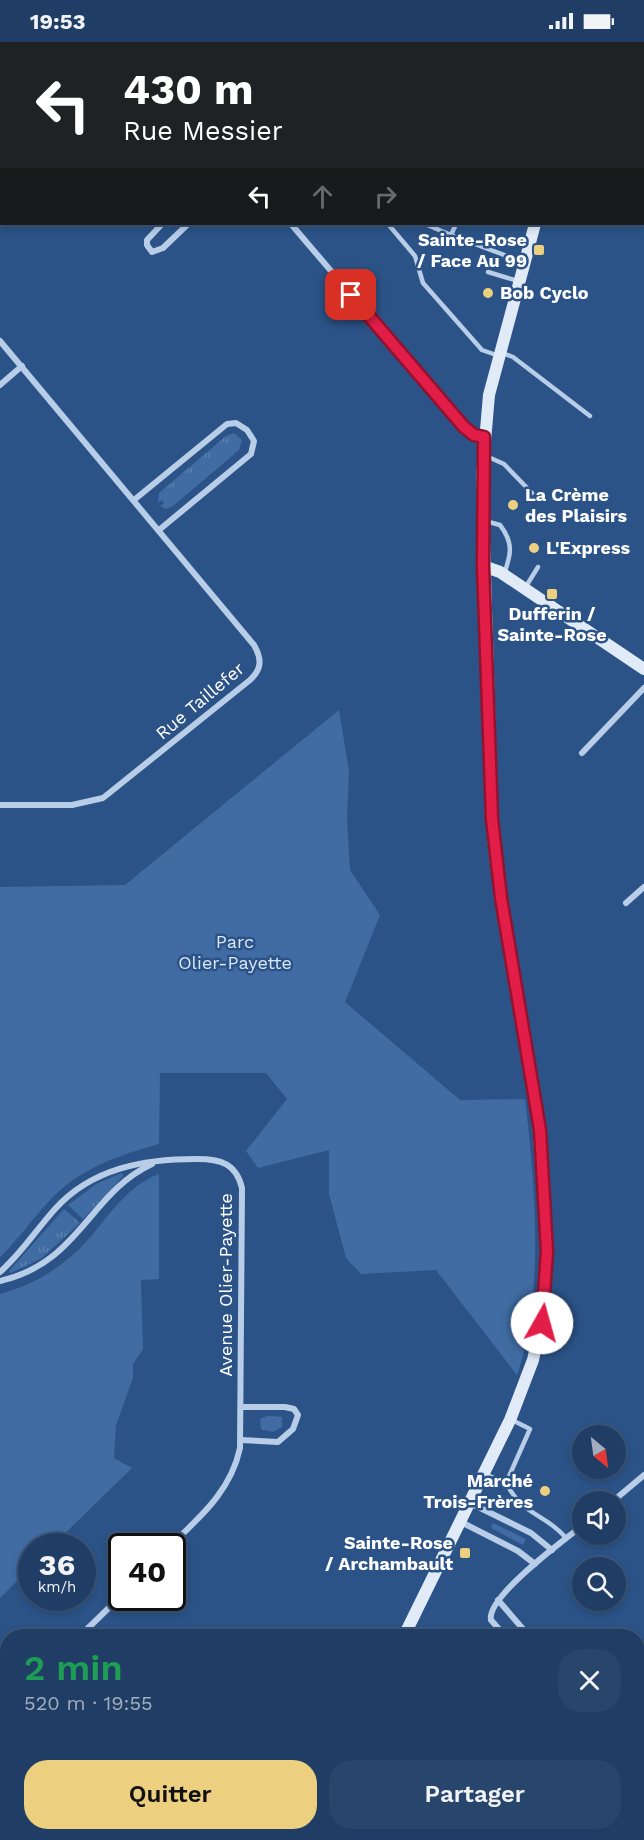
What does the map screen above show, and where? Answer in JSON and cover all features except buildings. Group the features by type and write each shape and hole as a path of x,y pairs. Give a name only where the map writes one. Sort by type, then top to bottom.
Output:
{"street":[{"path":"161,225 147,240 147,245 152,252 163,248 187,225"},
{"path":"292,225 464,427 474,435 484,437"},
{"path":"408,1629 510,1420 533,1360 542,1323 546,1240 535,1094 495,858 483,566 483,456 489,395 535,225"},
{"name":"Rue Taillefer","path":"0,341 254,645 260,659 258,671 103,798 72,805 0,804"},
{"path":"0,385 22,366"},
{"path":"134,500 227,424 236,423 246,430 254,441 251,454 159,530"},
{"path":"483,566 504,574 644,669"},
{"path":"582,753 644,688"},
{"path":"626,903 644,887"},
{"name":"Avenue Olier-Payette","path":"0,1272 61,1203 78,1189 122,1166 161,1161 218,1160 230,1166 239,1178 242,1188 241,1440 237,1462 226,1485 210,1507 183,1533"},
{"name":"Avenue Olier-Payette","path":"0,1281 26,1273 53,1257 77,1235 129,1179 161,1161"},
{"path":"241,1407 290,1407 298,1415 293,1429 278,1442 241,1440"},
{"path":"625,1491 644,1475"},
{"path":"471,1503 531,1533 552,1550"},
{"path":"461,1522 518,1551 535,1564"},
{"path":"500,1629 490,1616 498,1600 535,1564 572,1534"},
{"path":"498,1600 523,1629"},
{"path":"87,1629 108,1609"}],"lane":[{"path":"389,225 415,256 423,283 482,350 513,357 574,401 590,416"},
{"path":"427,225 525,263"},
{"path":"451,235 456,225"},
{"path":"488,272 519,281"},
{"path":"483,456 501,461 532,493"},
{"path":"483,521 493,521 500,525 510,543 510,556 504,574"},
{"path":"524,588 538,567"},
{"path":"506,1483 530,1429 510,1420"},
{"path":"484,1474 506,1483 517,1503 558,1529 566,1538"}],"green space":[{"path":"234,433 242,440 239,450 173,506 166,509 160,506 164,503 162,500 158,503 159,493 226,436"},
{"name":"Parc Olier-Payette","path":"339,710 349,771 347,819 350,870 380,915 345,1002 460,1100 525,1099 534,1202 534,1274 526,1344 517,1375 436,1270 361,1274 346,1258 329,1194 329,1150 258,1168 246,1151 287,1099 266,1073 160,1073 159,1144 128,1153 73,1180 49,1201 0,1257 0,887 125,885"},
{"path":"122,1173 123,1176 83,1219 68,1205 98,1183"},
{"path":"159,1174 159,1279 141,1280 143,1349 133,1364 133,1378 116,1425 114,1458 132,1468 65,1533 18,1533 18,1580 0,1598 0,1294 24,1286 57,1268 86,1242 127,1194 147,1179"},
{"path":"64,1209 80,1223 42,1258 11,1273 9,1271"},
{"path":"267,1416 282,1417 282,1427 273,1432 261,1429 260,1419"},
{"path":"493,1523 526,1539 523,1545 491,1528"}],"place":[{"name":"Sainte-Rose / Face Au 99","path":"539,250"},
{"name":"Bob Cyclo","path":"488,293"},
{"name":"La Crème des Plaisirs","path":"513,505"},
{"name":"L'Express","path":"534,548"},
{"name":"Dufferin / Sainte-Rose","path":"552,594"},
{"name":"Marché Trois-Frères","path":"545,1491"},
{"name":"Sainte-Rose / Archambault","path":"465,1553"}],"route":[{"path":"351,295 464,427 474,435 484,437 483,566 492,819 501,898 540,1130 547,1251 542,1323"}]}
